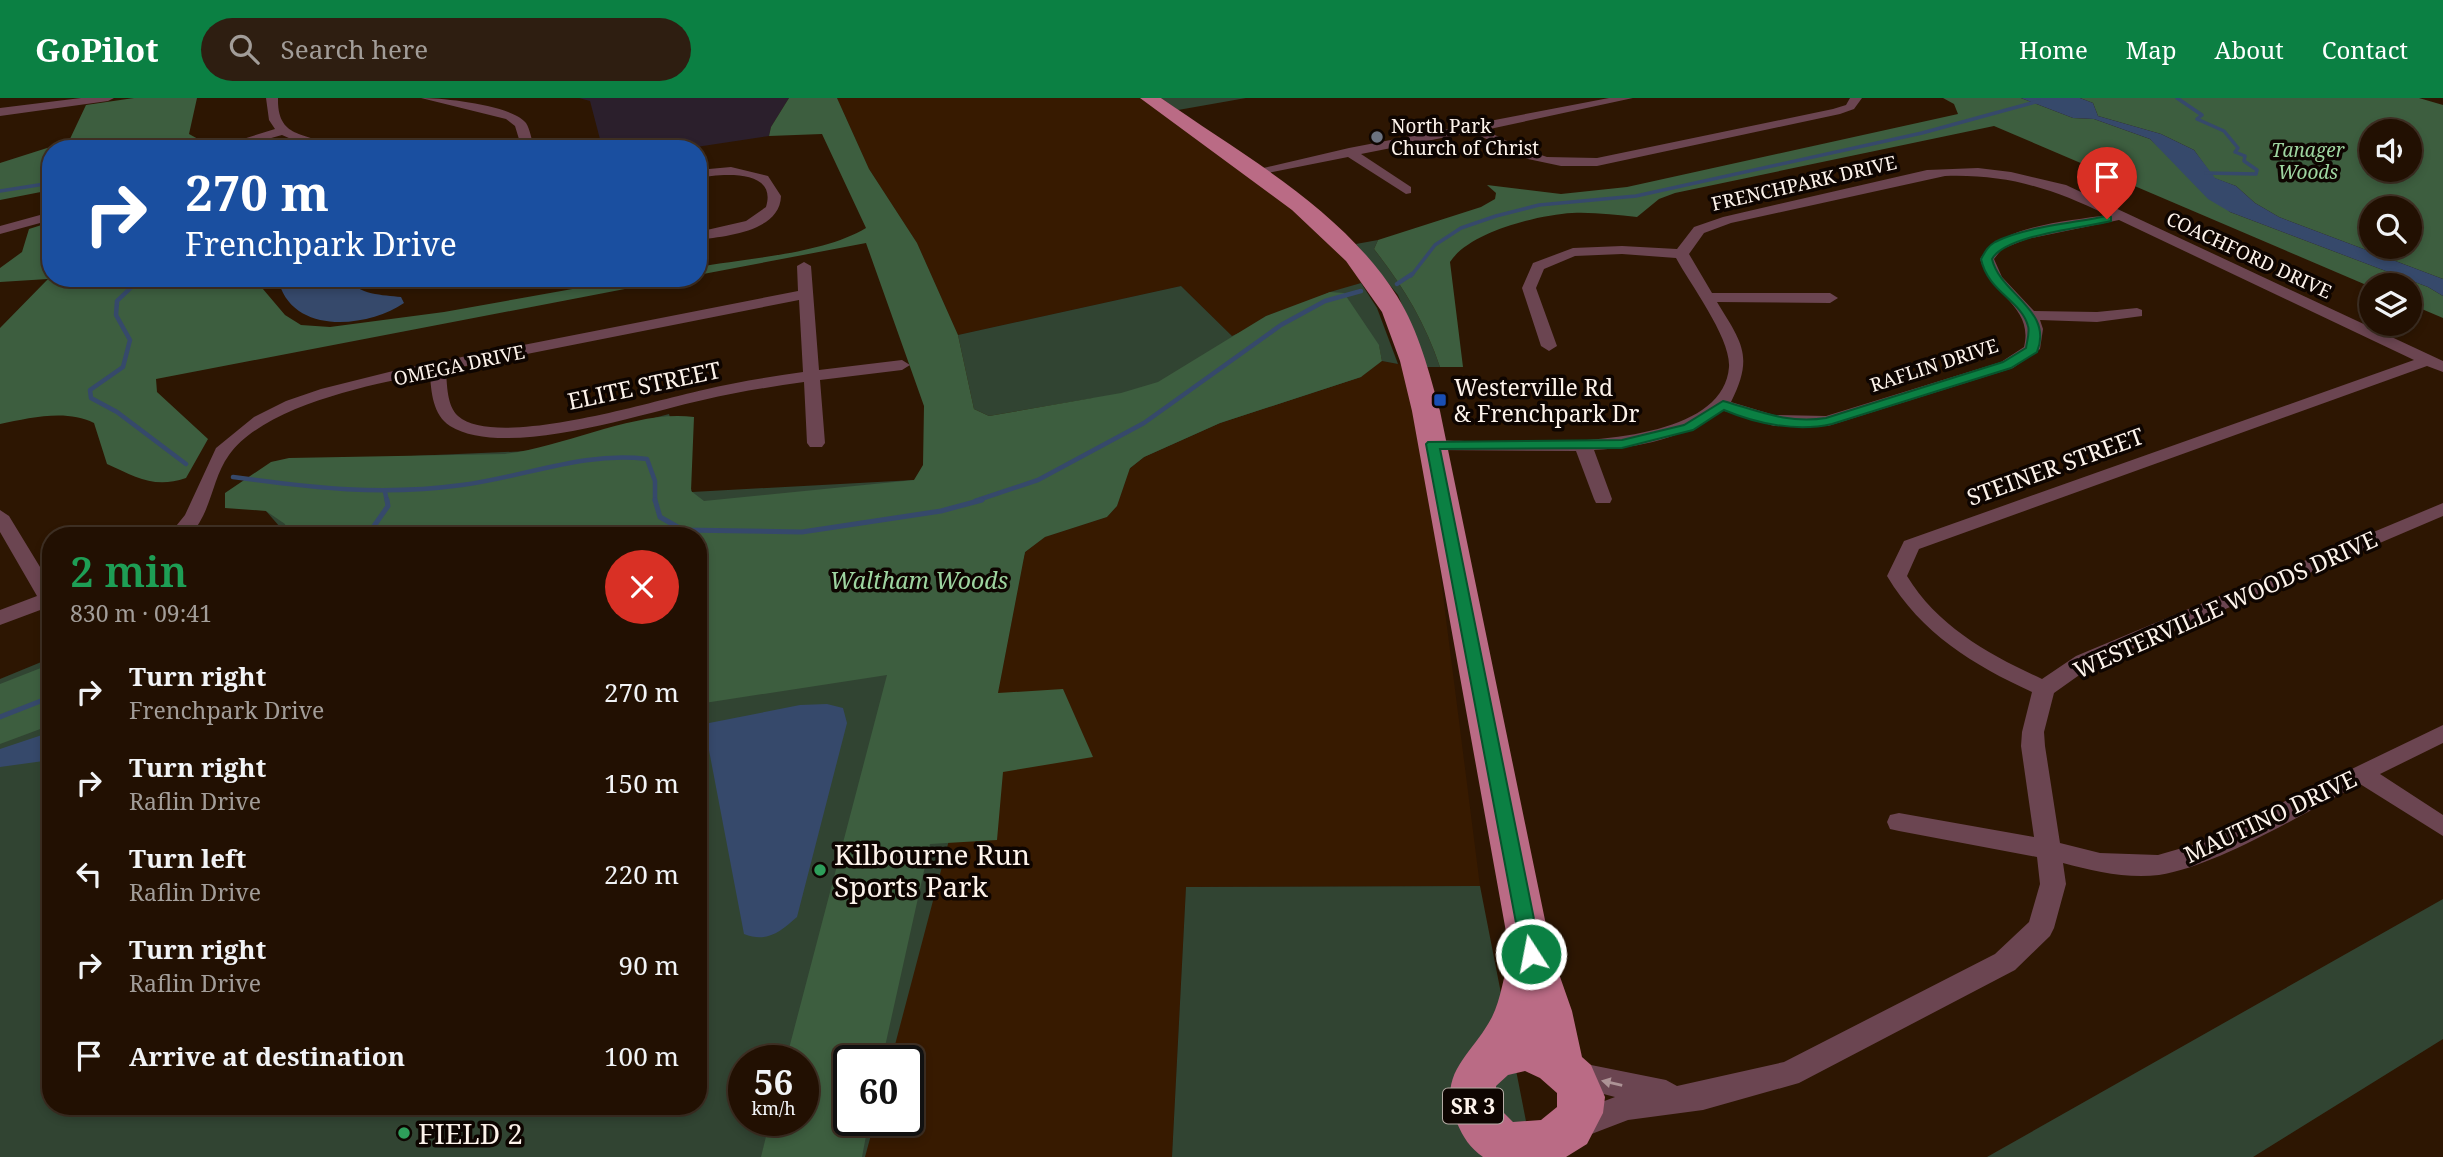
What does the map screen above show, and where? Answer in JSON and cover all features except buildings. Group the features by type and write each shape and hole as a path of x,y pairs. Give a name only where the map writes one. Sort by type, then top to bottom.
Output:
{"main road":[{"name":"SR 3","path":"1149,98 1309,215 1350,252 1377,283 1398,322 1414,363 1432,444 1531,954 1550,1011 1564,1070 1581,1097 1578,1138"},
{"name":"SR 3","path":"1516,1152 1485,1129 1472,1102 1475,1075 1482,1065 1494,1056 1515,1017 1531,954"},
{"path":"1494,1056 1527,1051 1545,1057 1564,1070"},
{"path":"1516,1152 1548,1152 1578,1138"}],"street":[{"path":"2,115 108,98"},
{"path":"272,98 271,115 283,131 306,140"},
{"path":"427,98 510,117 521,125 525,140"},
{"path":"1252,172 1627,98"},
{"path":"1474,128 1517,153 1541,161 1570,164 1597,162 1836,112 1850,107 1857,99"},
{"path":"250,140 283,131"},
{"path":"1349,152 1406,190"},
{"name":"FRENCHPARK DRIVE","path":"1682,254 1688,238 1703,227 1728,219 1927,174 1958,170 1996,172"},
{"path":"707,173 731,171 757,176 771,188 774,196 772,208 764,216 748,224 707,234"},
{"name":"COACHFORD DRIVE","path":"1996,172 2061,188 2435,364"},
{"path":"2121,216 1999,244 1987,259 1990,274 2029,315 2097,317 2137,313"},
{"path":"2,234 42,219"},
{"path":"1432,444 1622,444 1688,427 1723,405 1737,369 1734,348 1682,254 1622,250 1573,252 1538,266 1529,288 1549,346"},
{"path":"804,266 816,443"},
{"name":"OMEGA DRIVE","path":"187,527 194,520 202,502 203,488 230,442 288,407 320,396 438,369 806,294"},
{"path":"1705,297 1830,298"},
{"name":"RAFLIN DRIVE","path":"1723,405 1750,416 1780,423 1806,425 1828,421 2007,365 2032,349 2035,327 2029,315"},
{"name":"STEINER STREET","path":"2044,689 1975,653 1929,619 1907,597 1897,576 1911,545 2435,364"},
{"name":"ELITE STREET","path":"438,369 441,403 457,424 499,433 555,428 726,389 902,365"},
{"path":"1583,446 1603,499"},
{"name":"WESTERVILLE WOODS DRIVE","path":"2044,689 2084,661 2443,509"},
{"path":"0,516 42,585"},
{"path":"0,618 42,601"},
{"path":"1578,1138 1628,1106 1703,1096 1789,1074 2005,962 2041,928 2053,884 2033,746 2033,732 2044,689"},
{"name":"MAUTINO DRIVE","path":"1899,822 2100,863 2158,865 2203,852 2443,733"},
{"path":"2362,774 2443,827"},
{"path":"1564,1070 1641,1090 1703,1096"}],"shaded area":[{"path":"579,98 789,98 771,127 769,136 707,145 707,140 600,140 590,101"},
{"path":"837,98 1161,98 1326,218 1384,275 1266,316 1233,337 1181,286 958,335 917,243 869,169"},
{"path":"1382,361 1414,367 1480,886 1186,887 1172,1157 862,1157 866,1136 924,1136 924,1045 885,1045 930,843 998,693 1025,552 1045,537 1107,517 1117,506 1130,468 1144,457 1220,423 1361,377"}],"green space":[{"path":"134,98 197,98 189,134 200,140 69,140 86,105"},
{"name":"Waltham Woods","path":"789,98 837,98 869,169 917,243 958,335 974,409 989,416 1121,393 1158,382 1266,316 1330,292 1344,293 1379,345 1382,361 1361,377 1220,423 1144,457 1130,468 1117,506 1107,517 1045,537 1025,552 998,693 1063,689 1093,757 1003,772 997,840 930,844 885,1045 833,1045 833,1136 866,1136 862,1157 761,1157 766,1136 819,1136 819,1045 790,1045 887,675 707,703 707,527 286,527 266,511 225,508 225,493 271,462 289,458 505,454 625,423 672,416 694,417 691,491 704,501 914,480 923,465 924,406 866,243 707,273 707,266 829,244 866,228 822,134 769,136 771,127"},
{"path":"1161,98 1246,98 1178,110"},
{"path":"1943,98 2021,98 2073,118 2094,119 2150,139 2230,212 2391,273 2359,273 2359,282 1994,126 1675,193 1659,199 1637,217 1588,213 1558,214 1523,221 1488,234 1459,251 1450,262 1463,367 1440,367 1412,305 1374,249 1378,240 1481,207 1495,199 1496,193 1487,185 1561,194 1627,187 1958,114 1954,104"},
{"name":"Tanager Woods","path":"2080,98 2419,98 2443,105 2443,279 2390,259 2422,259 2422,196 2359,196 2359,247 2279,217 2255,203 2236,186 2214,178 2194,150 2161,134 2098,116 2093,103"},
{"path":"42,150 42,192 0,200 0,163"},
{"path":"42,225 42,279 0,282 0,268 22,252 29,229"},
{"path":"1378,240 1374,249 1412,305 1440,367 1427,367 1398,295 1356,244"},
{"name":"Kilbourne Run Sports Park","path":"1361,283 1377,308 1398,364 1382,361 1379,346 1361,377 1220,423 1144,457 1025,552 895,1045 833,1045 833,1136 871,1136 865,1157 0,1157 0,679 42,662 42,1115 707,1115 707,527 280,527 266,511 271,462 530,451 669,414 692,492 914,480 1094,398 989,416 974,409 958,335 1181,286 1232,336 1330,292"},
{"path":"42,285 261,287 285,315 301,325 330,327 444,312 584,287 635,287 156,379 157,392 208,439 186,478 164,482 145,480 107,464 94,423 83,419 48,416 0,424 0,328"},
{"path":"2422,285 2443,296 2443,318 2422,309"},
{"path":"42,668 42,728 0,744 0,684"},
{"path":"1480,886 1533,1157 1172,1157 1186,887"},
{"path":"2443,899 2443,1039 2253,1157 1987,1157"}],"water":[{"path":"2021,98 2080,98 2093,103 2098,116 2161,134 2194,150 2215,178 2236,186 2255,203 2279,217 2359,247 2359,259 2390,259 2443,279 2443,296 2422,285 2422,273 2391,273 2230,212 2208,199 2150,139 2094,119 2073,118"},
{"path":"281,287 356,287 379,295 401,297 404,303 372,317 334,322 316,319 300,312 288,300"},
{"path":"827,704 843,708 847,723 797,917 766,937 752,936 744,934 707,740 707,723 800,705"},
{"path":"42,735 42,761 0,767 0,749"}],"waterway":[{"path":"2177,98 2202,115 2197,119 2224,131 2238,148 2235,152 2245,156 2244,161 2257,170 2256,174 2206,173"},
{"path":"1411,276 1435,245 1461,228 1496,216 1539,205 1636,196 1922,133 2039,101"},
{"path":"0,191 42,184"},
{"path":"1397,284 1412,274"},
{"path":"132,287 117,301 116,315 130,340 123,367 90,390 91,398 117,412 186,464"},
{"path":"975,501 1038,480 1144,423 1281,325 1325,301 1361,291"},
{"path":"233,477 319,487 403,490 462,485 577,462 623,457 647,459 655,481 655,500"},
{"path":"385,492 387,501"},
{"path":"373,527 388,506 387,500"},
{"path":"655,500 660,517 678,527"},
{"path":"707,530 802,532 941,511 982,500"},
{"path":"0,717 42,701"}],"place":[{"name":"North Park Church of Christ","path":"1377,137"},
{"name":"Westerville Rd & Frenchpark Dr","path":"1440,400"},
{"name":"Kilbourne Run Sports Park","path":"820,870"},
{"name":"FIELD 2","path":"404,1133"}],"route":[{"path":"1531,954 1432,444 1622,444 1688,427 1723,405 1750,416 1780,423 1806,425 1828,421 2007,365 2032,349 2035,327 2029,315 1990,274 1987,259 1992,250 1999,244 2026,236 2107,219"}]}
